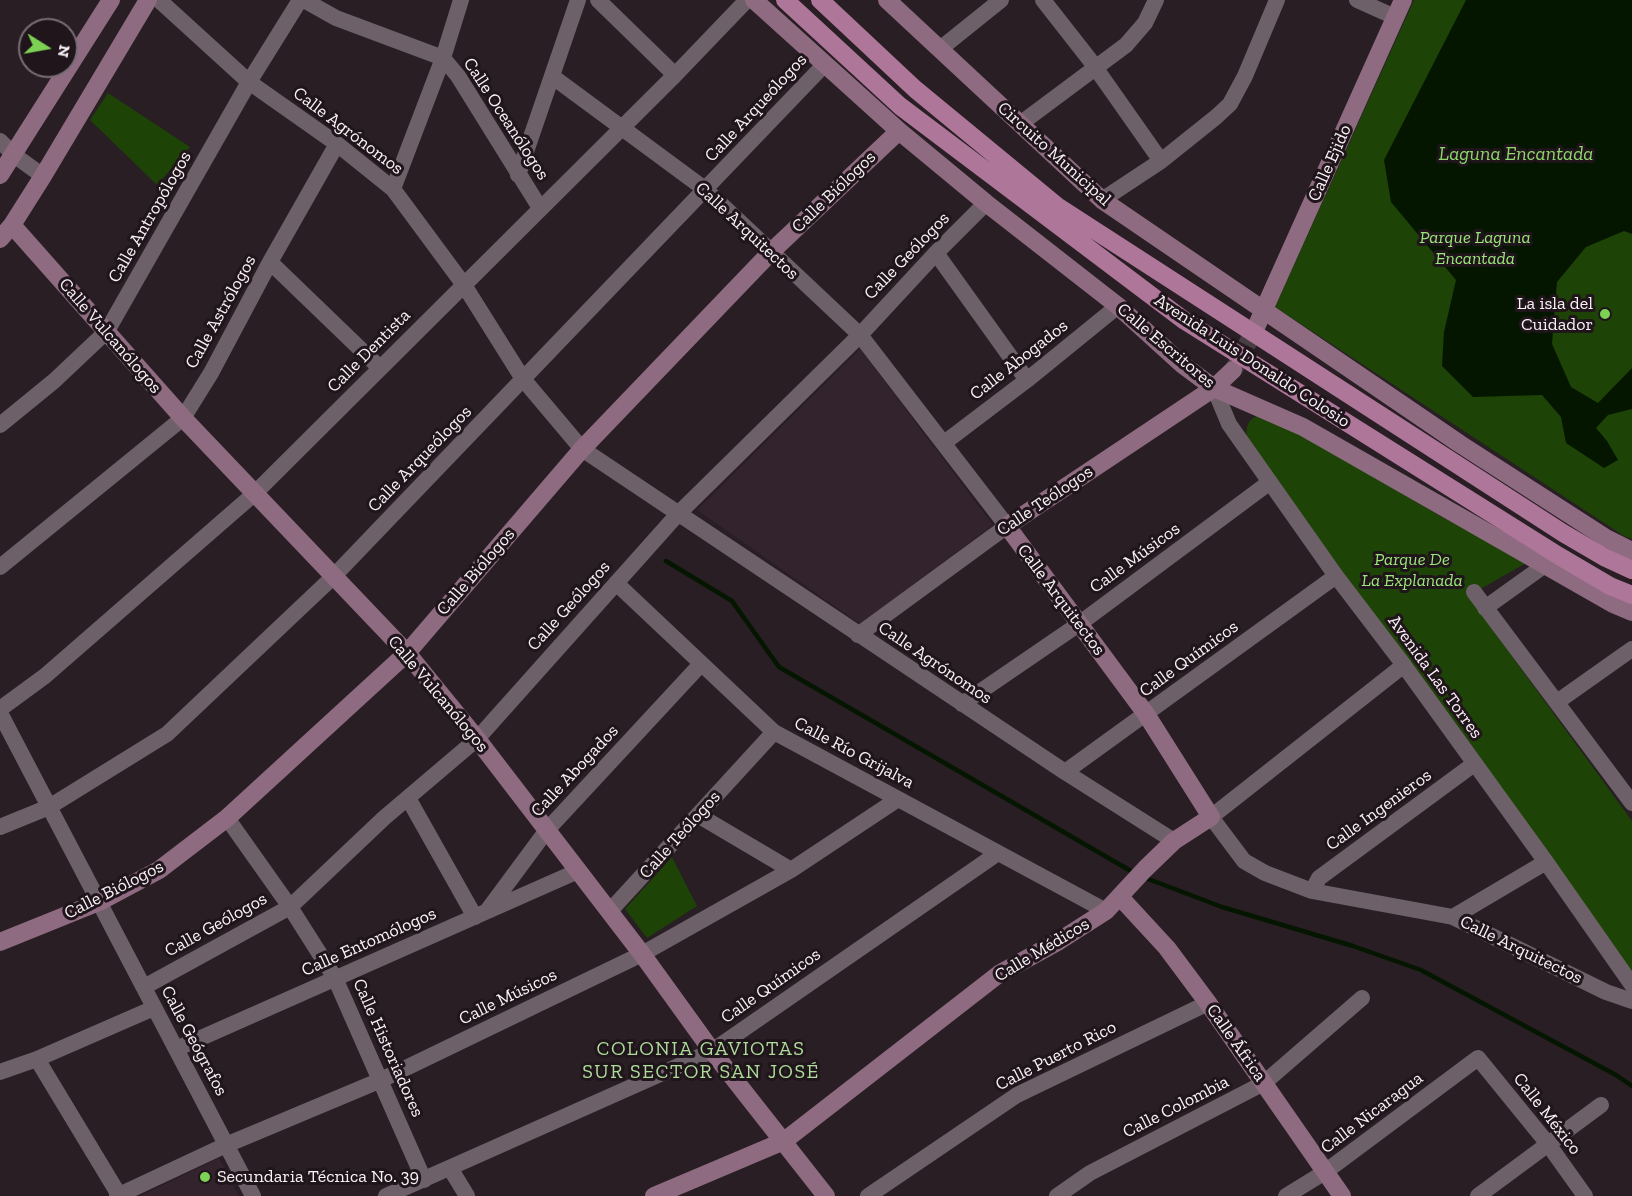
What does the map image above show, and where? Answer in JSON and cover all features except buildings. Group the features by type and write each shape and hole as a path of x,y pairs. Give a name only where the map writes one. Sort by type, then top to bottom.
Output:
{"main road":[{"name":"Avenida Luis Donaldo Colosio","path":"785,0 900,106 1185,321 1559,556 1610,586 1632,595"},
{"name":"Avenida Luis Donaldo Colosio","path":"819,0 915,89 1057,206 1563,533 1632,570"}],"street":[{"path":"0,175 111,0"},
{"path":"0,239 12,225 43,176 148,0"},
{"name":"Calle Agrónomos","path":"159,0 249,82 337,144 393,189 464,285 523,379 582,449 677,515 962,704 1174,841"},
{"name":"Calle Antropólogos","path":"0,425 54,381 107,331 249,82 302,0"},
{"name":"Calle Oceanólogos","path":"302,0 336,18 443,58 458,76 540,208"},
{"path":"393,189 443,58 461,0"},
{"path":"518,174 578,0"},
{"path":"598,0 675,75"},
{"name":"Calle Dentista","path":"0,711 45,676 254,494 379,367 675,75 747,0"},
{"name":"Calle Escritores","path":"754,0 899,130 986,203 1118,306 1183,365 1214,388 1303,427 1613,604 1632,612"},
{"name":"Circuito Municipal","path":"887,0 1102,200 1260,318"},
{"path":"940,49 1001,0"},
{"path":"1043,0 1096,69 1161,161"},
{"path":"1020,124 1133,39 1150,14 1156,0"},
{"path":"1102,200 1161,161 1230,104 1245,76 1277,0"},
{"path":"1357,0 1399,8"},
{"name":"Calle Ejido","path":"1260,318 1399,8"},
{"name":"Calle Arqueólogos","path":"0,827 49,807 167,734 333,577 825,64"},
{"name":"Calle Arquitectos","path":"553,77 706,190 860,335 1007,526 1146,714 1211,817 1244,861 1265,873 1312,891 1453,917 1606,992 1632,1001"},
{"name":"Calle Biólogos","path":"0,942 99,902 159,870 227,818 407,653 582,449 771,252 899,130"},
{"path":"0,141 14,155 43,176"},
{"name":"Calle Astrólogos","path":"0,567 183,418 211,373 270,262 337,144"},
{"name":"Calle Geólogos","path":"144,987 290,906 408,798 477,739 677,515 860,335 986,203"},
{"name":"Calle Vulcanólogos","path":"12,225 183,418 407,653 477,739 642,954 712,1051 826,1196"},
{"path":"936,253 1027,381"},
{"path":"270,262 379,367"},
{"name":"Calle Abogados","path":"944,443 1027,381 1118,306"},
{"path":"1260,318 1606,538 1632,551"},
{"name":"Calle Teólogos","path":"858,635 1007,526 1214,388 1233,370"},
{"name":"Avenida Las Torres","path":"1214,388 1229,424 1336,576 1546,862 1632,985"},
{"path":"1229,424 1233,415 1246,401"},
{"name":"Calle Músicos","path":"962,704 1079,624 1270,482"},
{"path":"1485,608 1545,564"},
{"name":"Calle Químicos","path":"1065,772 1336,576"},
{"name":"Calle Río Grijalva","path":"616,583 774,732 1106,911"},
{"path":"1474,592 1630,796"},
{"path":"1557,702 1632,649"},
{"name":"Calle Abogados","path":"481,914 546,830 701,664"},
{"name":"Calle Médicos","path":"654,1196 784,1140 999,974 1059,941 1106,911 1174,841 1211,817 1404,666"},
{"name":"Calle Geógrafos","path":"0,711 253,1196"},
{"name":"Calle Teólogos","path":"609,912 774,732"},
{"name":"Calle Ingenieros","path":"1312,891 1319,878 1474,764"},
{"path":"408,798 481,914"},
{"name":"Calle Músicos","path":"118,1195 226,1145 381,1080 642,954 791,870 898,799"},
{"path":"698,815 791,870"},
{"name":"Calle Historiadores","path":"227,818 290,906 335,978 424,1180"},
{"name":"Calle Químicos","path":"386,1196 712,1051 998,853"},
{"path":"1453,917 1546,862"},
{"name":"Calle Entomólogos","path":"176,1049 578,871"},
{"name":"Calle África","path":"1126,890 1208,1003 1342,1196"},
{"name":"Calle Colombia","path":"1057,1196 1090,1173 1264,1083 1362,999"},
{"name":"Calle Puerto Rico","path":"868,1196 1017,1095 1208,1003"},
{"path":"0,1072 37,1059 154,1008"},
{"name":"Calle México","path":"1478,1058 1548,1144 1585,1196"},
{"name":"Calle Nicaragua","path":"1286,1196 1325,1172 1478,1058"},
{"path":"37,1059 118,1195"},
{"path":"1478,1196 1601,1105"},
{"path":"450,1168 467,1196"}],"shaded area":[{"path":"860,349 993,525 860,624 697,510"},
{"name":"Secundaria Técnica No. 39","path":"219,1158 239,1196 140,1196"}],"green space":[{"name":"Parque Laguna Encantada","path":"1414,0 1632,0 1632,539 1624,536 1275,307"},
{"path":"108,93 190,147 157,185 90,120"},
{"name":"Parque De La Explanada","path":"1260,415 1314,440 1445,519 1528,562 1468,596 1632,821 1632,976 1247,439 1248,424"},
{"path":"672,857 697,906 647,938 625,909"}],"water":[{"name":"Laguna Encantada","path":"1466,0 1632,0 1632,234 1624,231 1586,247 1557,282 1552,344 1571,387 1598,403 1632,368 1632,409 1608,415 1596,428 1618,460 1604,468 1566,443 1561,417 1542,395 1473,397 1442,366 1444,332 1456,280 1391,202 1384,160"}],"waterway":[{"path":"666,561 732,601 779,667 1136,874"},
{"path":"1143,877 1222,907 1353,946 1421,970 1616,1075 1632,1086"}],"tunnel":[{"path":"1234,369 1257,325"}],"place":[{"name":"La isla del Cuidador","path":"1605,314"},
{"name":"Secundaria Técnica No. 39","path":"205,1177"}],"district":[{"name":"COLONIA GAVIOTAS SUR SECTOR SAN JOSÉ","path":"701,1060"}]}
